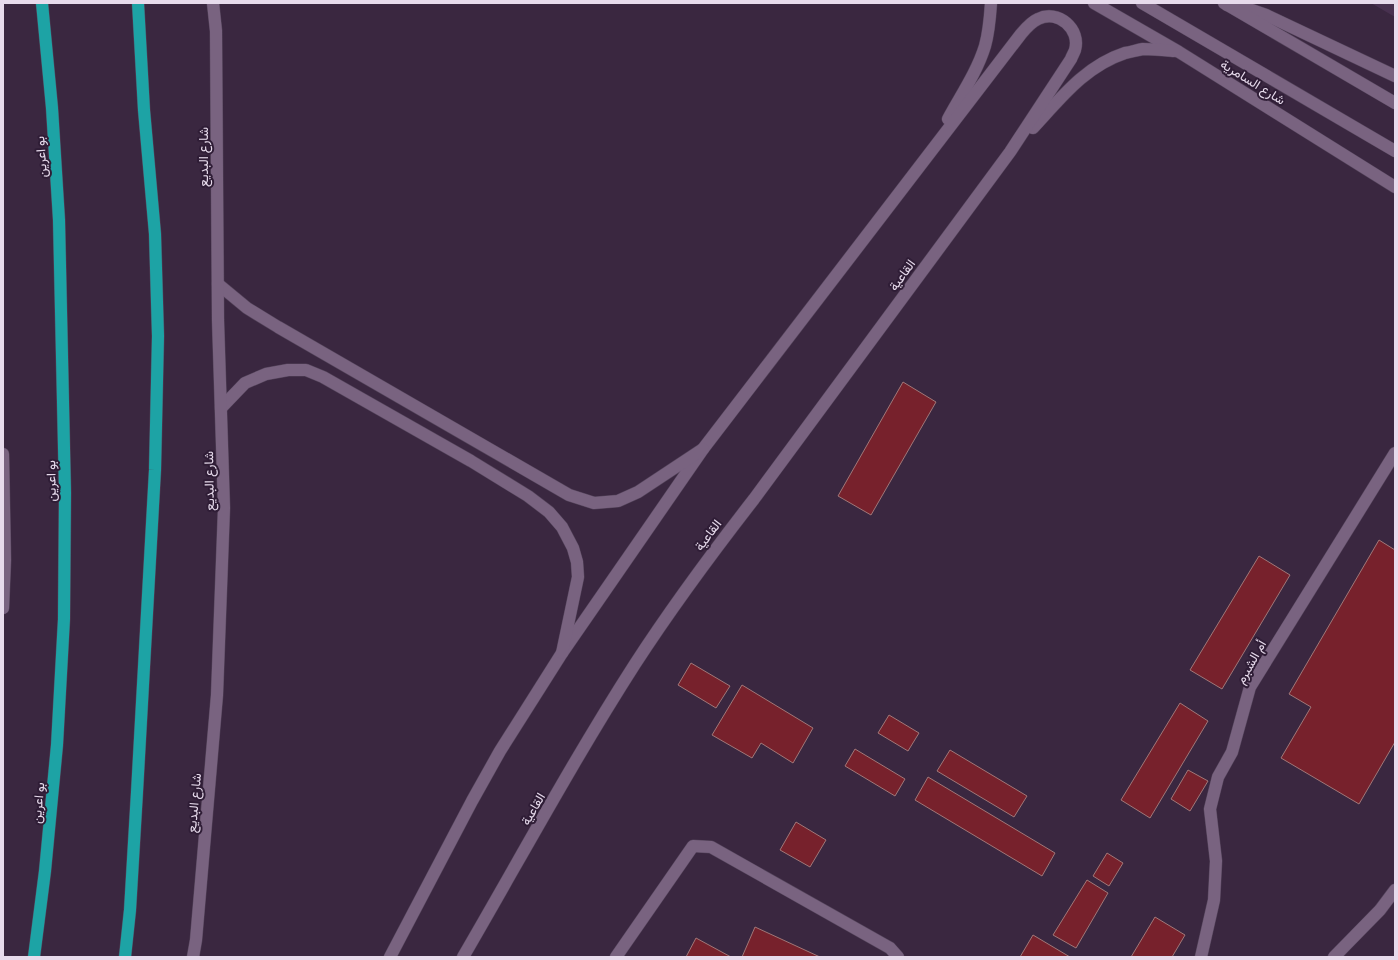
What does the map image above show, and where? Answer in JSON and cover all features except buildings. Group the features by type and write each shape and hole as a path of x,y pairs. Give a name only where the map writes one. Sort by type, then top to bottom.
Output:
{"highway":[{"name":"بو اعرين","path":"34,957 45,870 57,745 64,619 65,493 59,220 52,108 42,3"},
{"path":"125,957 130,910 138,784 154,486 158,344 155,234 144,110 138,3"}],"street":[{"name":"شارع البديع","path":"193,957 196,940 217,695 224,508 218,284 216,39 213,3"},
{"name":"القاعية","path":"932,150 976,67 984,47 990,25 991,3"},
{"name":"شارع السامرية","path":"1094,3 1179,52 1395,187"},
{"name":"شارع السامرية","path":"1142,3 1395,151"},
{"path":"1225,4 1243,7 1266,15 1395,76"},
{"path":"1225,4 1395,103"},
{"name":"القاعية","path":"390,957 490,769 526,708 562,653 703,449 1030,24 1047,16 1058,18 1066,22 1073,30 1076,40 1075,50 1071,59 1010,152 672,608 599,722 464,957"},
{"name":"القاعية","path":"1010,152 1086,73 1116,56 1134,51 1148,49 1179,52"},
{"path":"218,284 247,308 278,327 569,495 594,503 618,501 638,492 703,449"},
{"path":"221,408 245,383 266,374 288,370 306,370 323,376 471,461 528,496 549,512 562,527 573,548 577,562 578,577 562,653"},
{"name":"أم الشبرم","path":"1201,957 1214,900 1216,860 1210,808 1218,777 1232,752 1250,687 1395,453"},
{"path":"3,454 5,560 3,608"},
{"path":"616,957 693,846 711,847 890,948 898,957"},
{"path":"1334,957 1380,910 1395,890"}],"shaded area":[{"path":"1371,3 1395,3 1395,17"}]}
